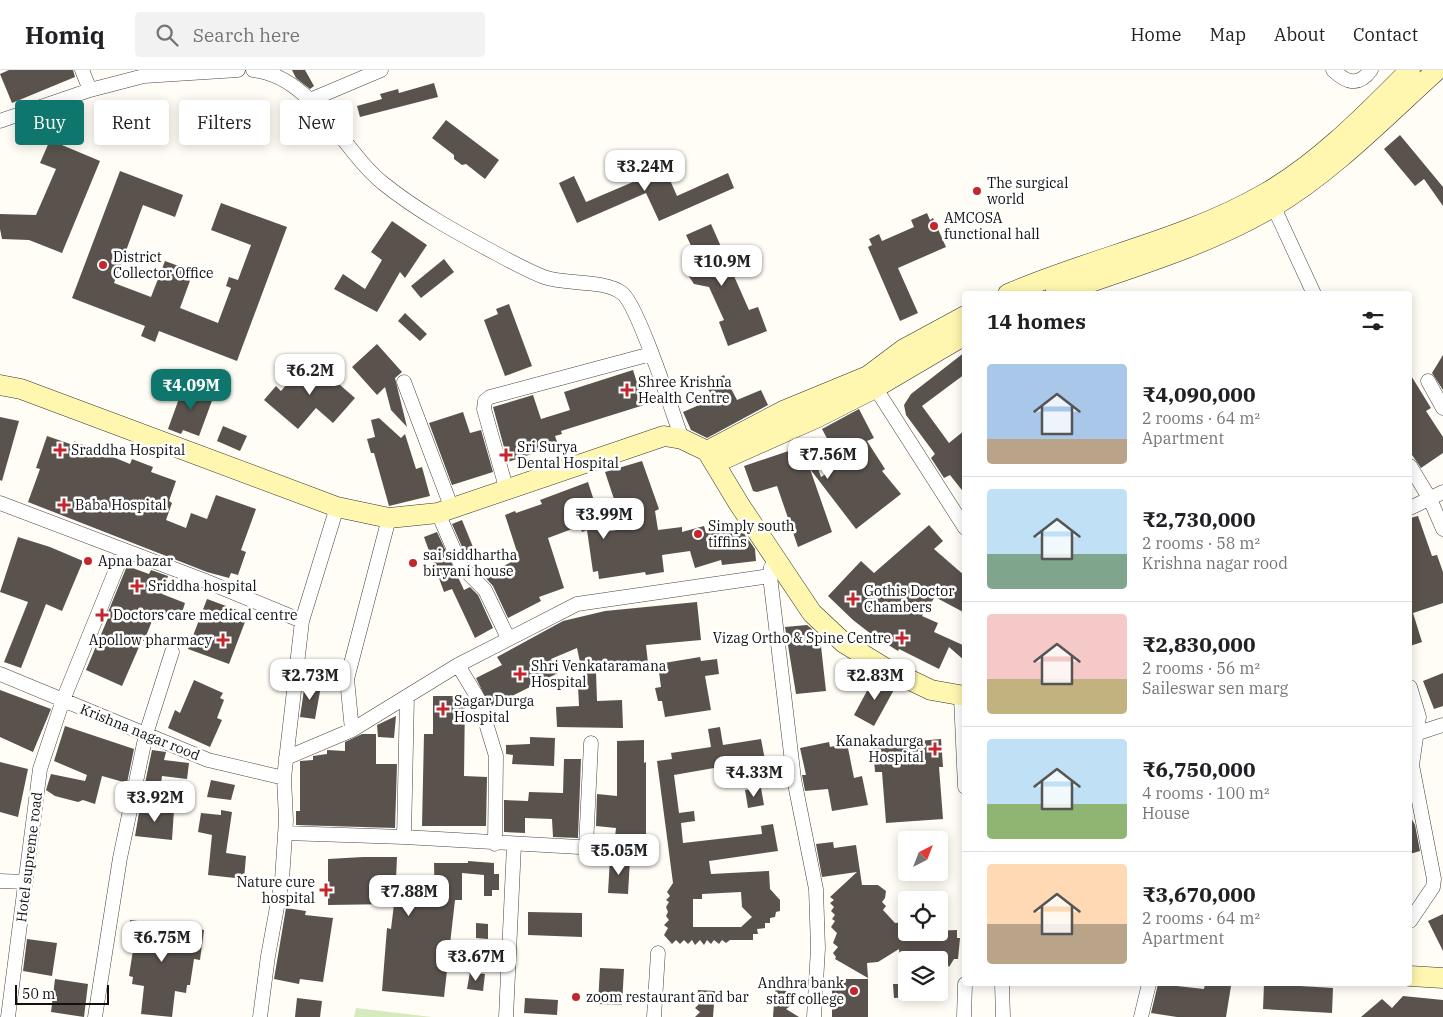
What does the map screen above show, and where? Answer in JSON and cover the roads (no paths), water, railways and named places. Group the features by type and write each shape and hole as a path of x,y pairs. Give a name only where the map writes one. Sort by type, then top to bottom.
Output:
{"street":[{"path":"82,70 90,90"},
{"path":"0,121 143,73 238,70"},
{"path":"253,70 274,73 310,100 377,71"},
{"path":"1333,70 1343,79 1352,83 1358,82 1371,70"},
{"path":"1063,291 1204,240 1270,200 1318,175 1372,119 1410,70"},
{"path":"1372,119 1437,70"},
{"path":"349,145 382,183 449,229 546,278 612,288 622,293 630,303 651,354 682,439"},
{"path":"1017,291 1160,241 1231,211 1270,200"},
{"path":"1270,200 1313,291"},
{"path":"872,382 904,349 962,318"},
{"path":"711,457 818,417 872,382 962,337"},
{"path":"507,491 484,409 485,401 490,397 651,354"},
{"path":"1428,381 1443,408"},
{"path":"404,382 461,566 485,590 508,638"},
{"path":"872,382 962,523"},
{"path":"0,385 21,389 337,507 389,518 445,511 664,436 682,439 711,457 772,555 812,613 844,643 885,668 931,690 962,697"},
{"path":"1412,468 1437,496 1443,529"},
{"path":"1412,507 1437,496"},
{"path":"0,503 302,621"},
{"path":"260,1017 268,956 282,880 285,833 284,778 302,621 337,507"},
{"path":"352,730 347,679 389,518"},
{"name":"Hotel supreme road","path":"8,1017 40,769 62,700 124,550"},
{"path":"772,555 770,576 794,779 816,889 818,948 814,1017"},
{"path":"286,758 352,730 458,665 578,604 770,576"},
{"path":"95,1017 120,858 146,734 172,652"},
{"path":"458,665 479,700 496,756 495,844"},
{"name":"Krishna nagar rood","path":"0,674 208,760 284,778"},
{"path":"1412,693 1420,717 1412,765 1434,879 1433,887 1412,918"},
{"path":"404,837 407,696"},
{"path":"1418,733 1443,725"},
{"path":"586,846 591,743"},
{"path":"285,833 404,837 514,845 586,846 650,852"},
{"path":"506,1017 514,845"},
{"path":"0,881 26,882"},
{"path":"654,1017 658,953"},
{"path":"1412,976 1443,978"},
{"path":"964,1017 965,986"},
{"path":"1002,986 1002,1017"},
{"path":"1141,1017 1149,986"}],"place":[{"name":"The surgical world","path":"977,191"},
{"name":"AMCOSA functional hall","path":"934,226"},
{"name":"District Collector Office","path":"103,265"},
{"name":"Shree Krishna Health Centre","path":"627,390"},
{"name":"Sraddha Hospital","path":"60,450"},
{"name":"Sri Surya Dental Hospital","path":"506,455"},
{"name":"Baba Hospital","path":"64,505"},
{"name":"Simply south tiffins","path":"698,534"},
{"name":"Apna bazar","path":"88,561"},
{"name":"sai siddhartha biryani house","path":"413,563"},
{"name":"Sriddha hospital","path":"137,586"},
{"name":"Gothis Doctor Chambers","path":"853,599"},
{"name":"Doctors care medical centre","path":"102,615"},
{"name":"Vizag Ortho & Spine Centre","path":"902,638"},
{"name":"Apollow pharmacy","path":"223,640"},
{"name":"Shri Venkataramana Hospital","path":"520,674"},
{"name":"Sagar Durga Hospital","path":"443,709"},
{"name":"Kanakadurga Hospital","path":"935,749"},
{"name":"Nature cure hospital","path":"326,890"},
{"name":"Andhra bank staff college","path":"854,991"},
{"name":"zoom restaurant and bar","path":"576,997"}]}
